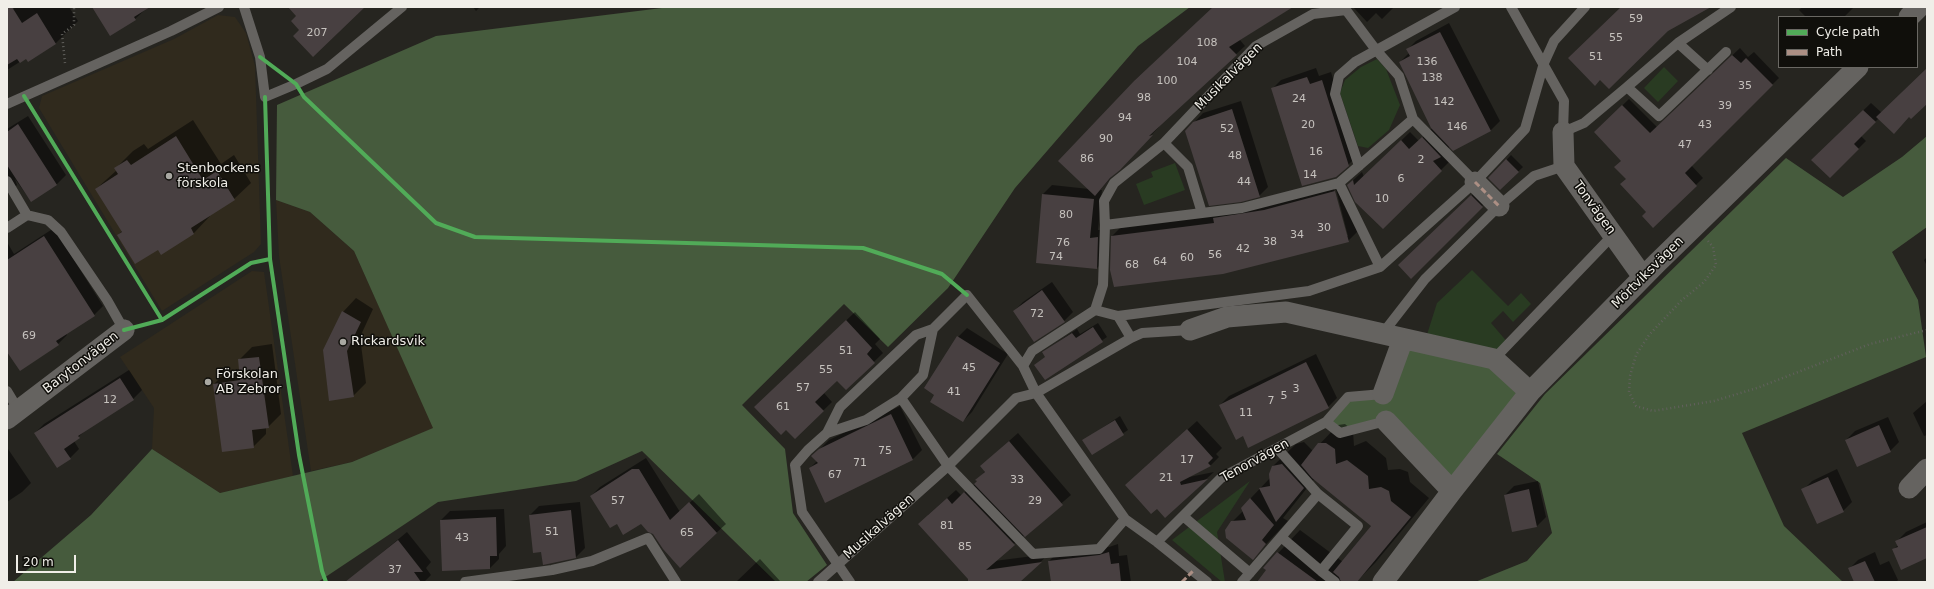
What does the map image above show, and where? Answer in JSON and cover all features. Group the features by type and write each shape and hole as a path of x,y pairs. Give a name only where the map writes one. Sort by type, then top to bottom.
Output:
{"street":[{"path":"1910,16 1919,7"},
{"name":"Mörtviksvägen","path":"1383,582 1530,392 1643,277 1857,68"},
{"path":"1563,132 1564,166"},
{"name":"Tonvägen","path":"1564,166 1614,234 1643,277"},
{"path":"1475,182 1499,206"},
{"name":"Musikalvägen","path":"1190,330 1227,317 1286,312 1494,359"},
{"name":"Barytonvägen","path":"13,415 124,330"},
{"path":"1383,394 1403,339"},
{"path":"1494,359 1530,392"},
{"path":"1386,422 1452,491"},
{"path":"1909,488 1927,469"}],"lane":[{"path":"7,104 171,31 220,7"},
{"path":"244,7 260,57 265,97 327,69 402,7"},
{"path":"1359,166 1335,94 1339,76 1355,62 1456,7"},
{"path":"1511,7 1544,63 1564,101 1563,132 1584,122 1627,87 1678,42 1731,7"},
{"path":"1023,366 1032,351 1095,310 1118,316 1309,291 1380,267 1475,182 1525,129 1544,63 1554,42 1585,7"},
{"name":"Musikalvägen","path":"1095,310 1103,285 1105,225 1104,201 1114,183 1164,142 1256,46 1313,14 1346,10 1376,50 1399,76 1413,119 1475,182"},
{"path":"1678,42 1708,70"},
{"path":"1627,87 1659,116 1726,52"},
{"path":"1105,225 1242,208 1339,183 1413,119"},
{"path":"1164,142 1188,167 1202,213"},
{"path":"1383,333 1424,279 1499,206 1534,176 1564,166"},
{"path":"7,180 27,215 7,228"},
{"path":"1339,183 1380,267"},
{"name":"Barytonvägen","path":"27,215 48,220 61,232 107,300 124,330"},
{"path":"1494,359 1614,234"},
{"name":"Musikalvägen","path":"1190,330 1142,333 1036,393 1016,398 948,466 838,564 802,512 795,465 808,450 827,433 840,407 916,335 933,329 967,294 1023,366 1036,393 1125,519 1157,542 1207,582"},
{"path":"1118,316 1131,338"},
{"name":"Musikalvägen","path":"827,433 866,420 900,398 923,375 933,329"},
{"path":"7,391 13,415"},
{"name":"Tenorvägen","path":"1157,542 1221,478 1326,422 1348,397 1383,394"},
{"path":"900,398 948,466 1033,554 1099,549 1125,519"},
{"path":"1326,422 1340,433 1386,422"},
{"path":"1277,448 1318,494 1358,526 1321,571"},
{"path":"1242,582 1318,494"},
{"path":"1183,516 1250,573"},
{"path":"1281,537 1335,582"},
{"path":"465,582 552,570 592,561 648,538 676,582"},
{"path":"818,582 838,564 850,582"}],"path":[{"path":"66,78 62,34 74,25 74,7"},
{"path":"1695,226 1713,247 1716,265 1704,282 1681,301 1649,335 1636,355 1630,376 1629,392 1636,406 1653,412 1714,401 1757,388 1870,344 1927,330"}],"shaded area":[{"name":"Stenbockens förskola","path":"218,15 235,17 246,33 255,66 261,244 254,252 162,311 39,108 42,96 174,39"},
{"name":"Rickardsvik","path":"276,200 310,212 354,251 434,428 352,462 311,471 279,256"},
{"name":"Förskolan AB Zebror","path":"252,271 264,272 293,476 220,493 152,449 154,408 120,357"}],"green space":[{"path":"670,7 1190,7 1138,46 1015,188 948,288 888,347 844,304 742,405 785,449 793,513 827,565 806,582 776,582 642,451 576,481 438,502 318,582 13,582 91,515 152,449 220,493 352,462 433,428 354,251 310,212 276,200 277,105 436,36"},
{"path":"1377,59 1386,69 1400,105 1389,130 1368,148 1358,146 1340,93 1345,80 1361,67"},
{"path":"1664,67 1678,81 1658,102 1644,88"},
{"path":"1927,136 1927,227 1892,252 1918,300 1926,357 1742,433 1784,526 1843,582 1475,582 1527,561 1552,533 1540,483 1497,454 1545,394 1786,158 1843,197 1902,157"},
{"path":"1175,163 1185,190 1144,205 1136,184 1153,177 1151,172"},
{"path":"1472,270 1508,306 1521,293 1531,304 1513,322 1503,311 1491,323 1509,344 1494,359 1424,344 1437,303"},
{"path":"1403,339 1494,359 1530,392 1452,491 1386,422 1340,433 1326,422 1348,397 1383,394"},
{"path":"1250,481 1217,532 1225,582 1222,582 1172,540"}],"building":[{"path":"7,7 12,7 22,23 37,13 56,44 28,62 26,59 20,63 17,59 7,65"},
{"path":"92,7 150,7 134,17 136,20 110,36"},
{"path":"288,7 365,7 313,57 293,36 299,30 291,21 296,16"},
{"path":"1213,7 1293,7 1229,47 1237,55 1149,136 1153,135 1120,170 1110,178 1095,196 1058,161 1135,80"},
{"path":"1621,7 1711,7 1668,31 1609,89 1600,80 1595,86 1568,58"},
{"path":"1440,32 1491,131 1453,151 1431,128 1399,62 1410,56 1406,49"},
{"path":"1732,55 1741,63 1746,58 1773,85 1685,173 1697,186 1653,228 1642,216 1646,212 1620,184 1626,179 1614,167 1621,161 1594,132 1622,105 1650,133"},
{"path":"1927,68 1927,104 1911,119 1909,117 1894,134 1876,117"},
{"path":"1307,77 1310,84 1322,80 1349,166 1336,177 1302,186 1271,88"},
{"path":"1232,109 1260,197 1241,202 1209,206 1185,131 1193,122"},
{"path":"1863,110 1876,122 1854,144 1859,149 1830,178 1811,160"},
{"path":"18,124 57,185 31,202 7,165 7,132"},
{"path":"176,136 203,180 217,171 235,200 191,228 194,234 161,255 158,250 135,264 117,235 122,232 95,189 118,174 114,168 127,160 131,165"},
{"path":"1422,137 1441,157 1433,161 1442,171 1383,229 1355,202 1347,185 1353,180 1354,185 1401,140 1409,149"},
{"path":"1506,159 1519,172 1500,190 1488,178"},
{"path":"1335,191 1349,242 1223,274 1114,287 1110,270 1111,236 1214,223 1213,218 1264,210"},
{"path":"1042,194 1094,199 1090,238 1098,237 1097,269 1036,263"},
{"path":"1471,195 1483,207 1411,279 1398,265"},
{"path":"44,236 95,316 56,341 59,345 20,371 7,352 7,260"},
{"path":"1042,290 1065,322 1034,342 1013,311"},
{"path":"342,311 361,322 347,351 354,397 329,401 323,350"},
{"path":"846,320 872,348 867,354 875,363 846,390 837,381 815,402 824,411 795,439 786,430 781,435 754,407"},
{"path":"1093,327 1103,342 1045,380 1034,365 1045,357 1042,352 1072,333 1076,338"},
{"path":"957,336 1000,363 963,422 930,402 934,395 924,388"},
{"path":"259,357 269,428 252,430 254,448 222,452 213,384 240,380 238,359"},
{"path":"1306,362 1329,408 1248,448 1243,436 1236,440 1219,405"},
{"path":"120,378 134,400 78,436 80,438 64,449 71,459 57,468 34,433"},
{"path":"891,414 913,460 825,503 809,468 818,463 811,456 819,449"},
{"path":"1115,420 1124,435 1092,455 1082,440"},
{"path":"1879,425 1891,452 1857,467 1845,440"},
{"path":"1187,429 1213,458 1208,463 1211,466 1180,482 1181,485 1208,479 1165,518 1157,509 1151,514 1125,485"},
{"path":"1009,441 1063,505 1025,537 974,484 977,481 975,480 985,472 980,466"},
{"path":"1318,443 1326,443 1335,449 1336,464 1347,460 1368,476 1369,489 1381,487 1389,491 1391,501 1411,517 1357,582 1341,582 1339,577 1333,572 1371,526 1312,478 1301,465"},
{"path":"1282,464 1304,488 1276,522 1259,488 1270,486 1269,474 1272,466"},
{"path":"632,469 639,469 670,520 689,502 717,533 680,568 663,549 653,534 648,532 641,524 623,535 617,524 610,528 590,496"},
{"path":"1828,477 1844,512 1817,524 1801,489"},
{"path":"1529,489 1537,527 1512,532 1504,495"},
{"path":"964,492 1015,545 986,570 1042,562 1020,582 968,582 968,579 918,524 947,498 952,504"},
{"path":"1250,498 1274,525 1262,540 1266,544 1253,560 1226,538 1225,530 1231,521 1246,520 1241,508"},
{"path":"571,510 576,558 543,565 541,552 533,553 529,515"},
{"path":"496,517 497,556 490,556 490,569 442,571 440,520"},
{"path":"1927,527 1927,558 1901,570 1892,549 1898,547 1895,541"},
{"path":"398,540 423,572 414,572 421,582 345,582"},
{"path":"1109,552 1111,564 1119,563 1121,582 1051,582 1048,561 1099,555"},
{"path":"1277,552 1318,582 1257,582 1266,570 1263,568"},
{"path":"1865,561 1875,582 1854,582 1848,568"}],"marked path":[{"path":"1475,182 1499,206"},
{"path":"1182,582 1193,571"}],"cycle path":[{"path":"260,57 296,84 304,97 436,223 475,237 863,248 942,274 967,295"},
{"path":"24,96 162,320"},
{"path":"265,97 270,259 299,455 322,571 326,582"},
{"path":"124,330 162,320 251,263 270,259"}],"place":[{"name":"Stenbockens förskola","path":"169,176"},
{"name":"Rickardsvik","path":"343,342"},
{"name":"Förskolan AB Zebror","path":"208,382"}]}
